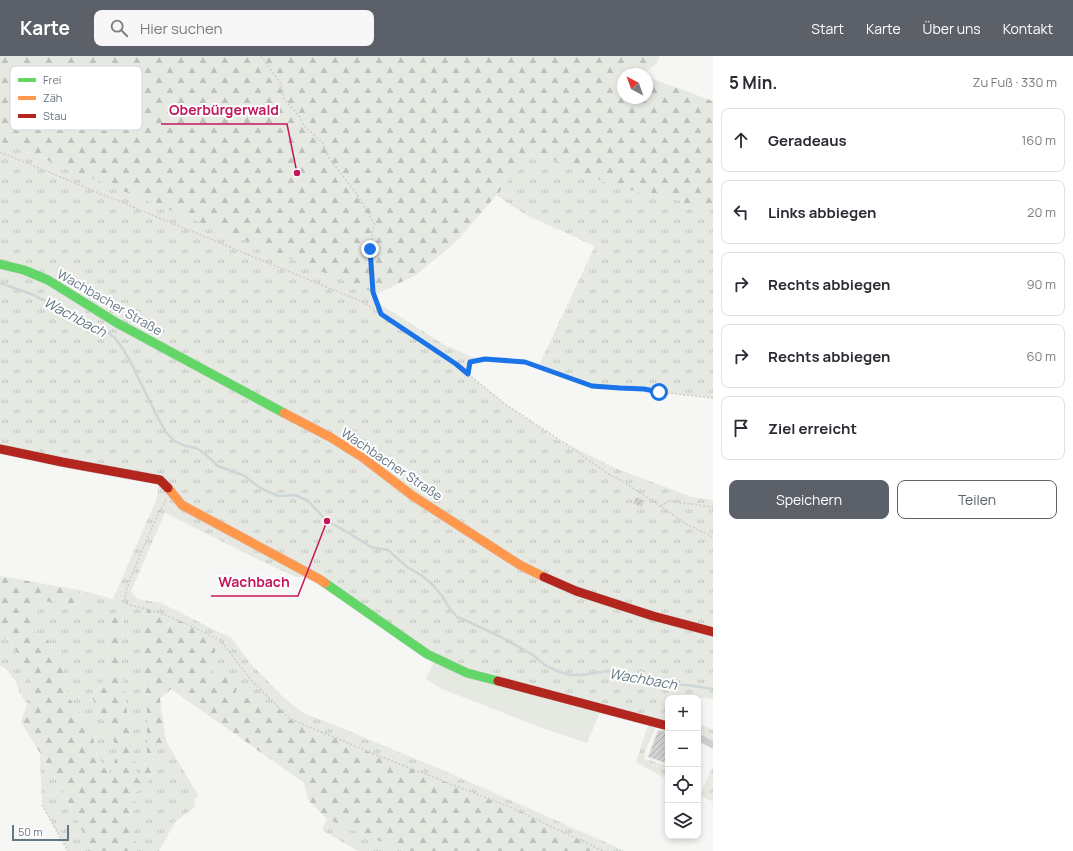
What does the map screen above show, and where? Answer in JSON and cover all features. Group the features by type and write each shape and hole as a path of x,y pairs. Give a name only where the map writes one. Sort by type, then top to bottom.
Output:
{"street":[{"name":"Wachbacher Straße","path":"0,264 24,270 52,283 117,323 330,437 362,457 412,496 446,516 520,565 576,591 653,616 713,632"},
{"path":"0,450 160,480 182,505 319,579 432,656 466,673 665,725"},
{"path":"701,739 713,745"}],"path":[{"path":"261,56 281,84 284,99 299,116 304,126 323,143 329,158 356,193 374,223 370,249 373,292 381,314"},
{"path":"0,152 365,303 456,364 505,404 610,475 624,482 688,525 713,537"},
{"path":"468,374 470,362 485,359 525,362 592,386 644,389 713,398"},
{"path":"171,491 157,516 130,579 125,596 126,603 164,614 220,640 251,680 290,719 379,756 510,807 604,851"},
{"path":"660,506 669,501 713,507"},
{"path":"42,805 68,851"}],"green space":[{"path":"0,56 660,56 657,63 651,68 617,68 617,104 653,104 653,79 713,101 713,209 683,208 681,201 616,187 534,151 458,240 416,275 377,294 0,141"},
{"path":"0,141 373,292 380,304 443,344 472,357 485,359 471,362 468,374 505,404 573,450 563,442 615,468 692,497 713,500 713,699 701,698 701,695 665,695 665,725 658,722 644,754 645,759 665,765 665,778 636,762 648,725 467,673 308,577 296,577 165,513 131,591 137,599 161,603 231,638 252,665 284,698 303,713 447,772 625,851 603,851 510,807 379,756 290,719 277,706 235,695 212,676 213,656 220,639 157,612 142,662 147,706 147,760 138,782 121,673 123,614 111,617 108,675 92,697 118,750 110,777 97,755 91,729 68,696 63,665 46,637 32,631 37,601 84,604 79,590 113,599 156,500 160,481 0,449"},
{"path":"534,151 616,187 681,201 683,208 713,209 713,398 644,389 592,386 538,367 595,246 528,216 496,195"},
{"path":"0,576 79,590 84,604 37,601 32,631 46,637 63,665 68,696 91,729 97,755 110,776 118,750 92,697 108,675 111,617 123,613 121,673 138,781 147,760 147,706 142,662 147,609 194,627 220,640 213,656 212,676 231,676 238,683 235,695 277,706 290,719 379,756 510,807 603,851 403,851 327,819 308,800 304,783 171,689 160,699 166,741 155,752 149,781 135,793 135,804 130,810 137,851 92,851 62,789 21,722 32,690 11,639 0,637"},
{"path":"0,637 11,639 32,690 27,703 20,694 15,680 5,668 0,666"},
{"path":"436,658 467,673 602,708 587,743 542,728 442,689 426,679"},
{"path":"701,724 713,730 713,745 701,739"},
{"path":"166,741 198,795 194,801 195,807 175,822 159,851 137,851 130,810 135,804 135,793 149,781 155,752"},
{"path":"40,754 62,789 92,851 68,851 42,805"},
{"path":"713,766 713,802 701,796"},
{"path":"327,819 403,851 358,851 322,830"}],"building":[{"path":"636,497 645,500 642,507 633,504"},
{"path":"658,730 665,731 665,763 648,757"}],"waterway":[{"name":"Wachbach","path":"0,283 48,302 104,330 115,338 130,361 158,418 166,432 173,440 185,446 196,448 218,466 245,476 260,488 279,496 295,495 308,501 327,521 371,547 388,550 407,567 421,575 432,584 457,617 501,637 533,655 545,665 570,675 582,675 608,671 663,684 687,685 713,689"}],"traffic: fast":[{"path":"0,264 24,270 48,280 117,323 284,413"},
{"path":"325,583 427,654 467,673 498,681"}],"traffic: slow":[{"path":"284,413 330,437 362,457 413,496 520,565 544,577"},
{"path":"168,488 182,505 325,583"}],"traffic: jam":[{"path":"0,449 160,480 168,488"},
{"path":"544,577 576,591 653,616 713,632"},
{"path":"498,681 665,725"}],"place":[{"name":"Oberbürgerwald","path":"297,173"},
{"name":"Wachbach","path":"327,521"}],"route":[{"path":"370,249 373,292 381,314 456,364 468,374 470,362 485,359 525,362 592,386 644,389 659,392"}]}
